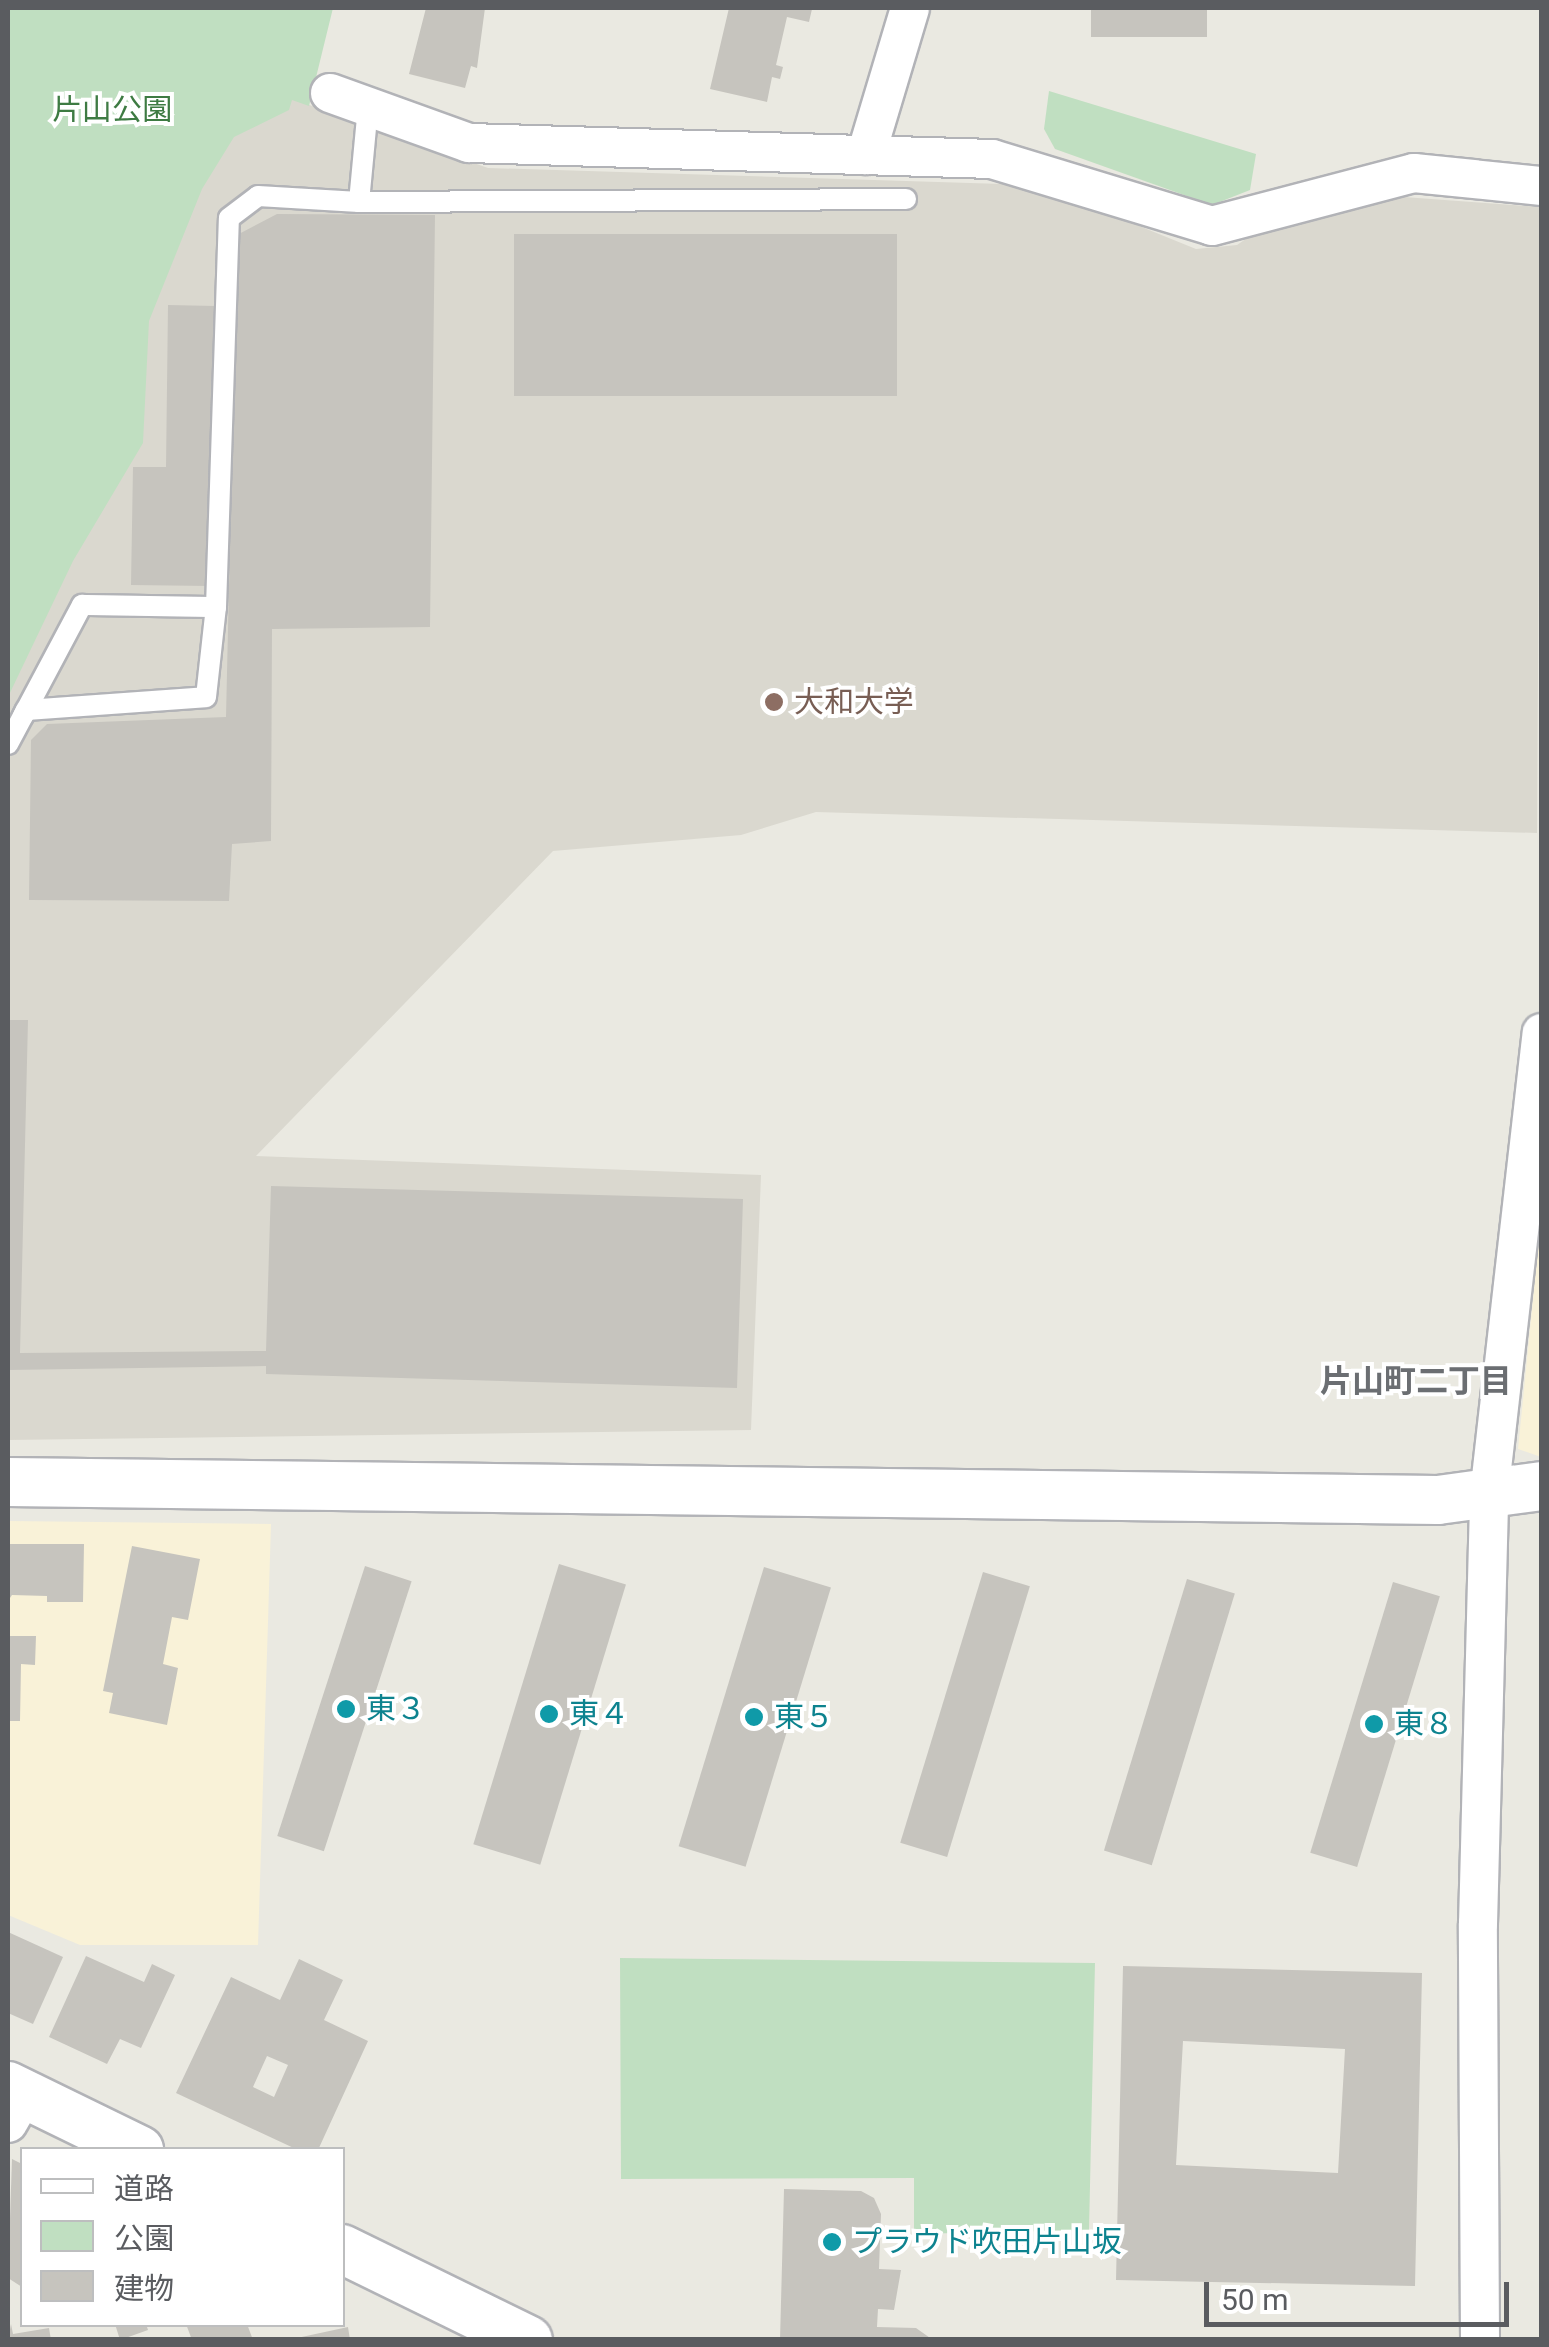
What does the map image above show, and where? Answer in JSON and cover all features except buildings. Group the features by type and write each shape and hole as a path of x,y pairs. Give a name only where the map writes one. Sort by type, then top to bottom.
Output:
{"street":[{"path":"866,155 910,8"},
{"path":"330,93 469,144 992,159 1055,173 1212,226 1414,173 1542,186"},
{"path":"1480,2340 1478,1924 1489,1495 1542,1033"},
{"path":"8,1482 1074,1498 1489,1495 1542,1486"},
{"path":"13,2101 131,2147"},
{"path":"345,2250 528,2340"}],"lane":[{"path":"359,202 368,107"},
{"path":"23,716 26,710 206,697 216,607 229,218 258,196 359,202 906,200"},
{"path":"8,744 82,605 216,607"}],"shaded area":[{"name":"大和大学","path":"284,96 488,168 1038,185 1196,249 1237,245 1259,230 1404,197 1541,207 1537,833 816,812 741,835 553,851 256,1156 761,1175 751,1430 8,1440 8,613 220,128"},
{"path":"1541,1219 1542,1457 1518,1449"},
{"path":"8,1521 271,1524 258,1945 80,1945 8,1915"}],"green space":[{"name":"片山公園","path":"8,8 333,8 309,106 292,100 289,110 234,137 202,189 149,321 143,443 73,561 8,697"},
{"path":"1049,91 1256,154 1250,190 1212,205 1055,149 1044,129"},
{"path":"620,1958 1095,1963 1089,2230 914,2234 914,2178 621,2179"}],"place":[{"name":"大和大学","path":"774,702"},
{"name":"東３","path":"346,1709"},
{"name":"東４","path":"549,1714"},
{"name":"東５","path":"754,1717"},
{"name":"東８","path":"1374,1724"},
{"name":"プラウド吹田片山坂","path":"832,2242"}],"district":[{"name":"片山町二丁目","path":"1416,1381"}]}
